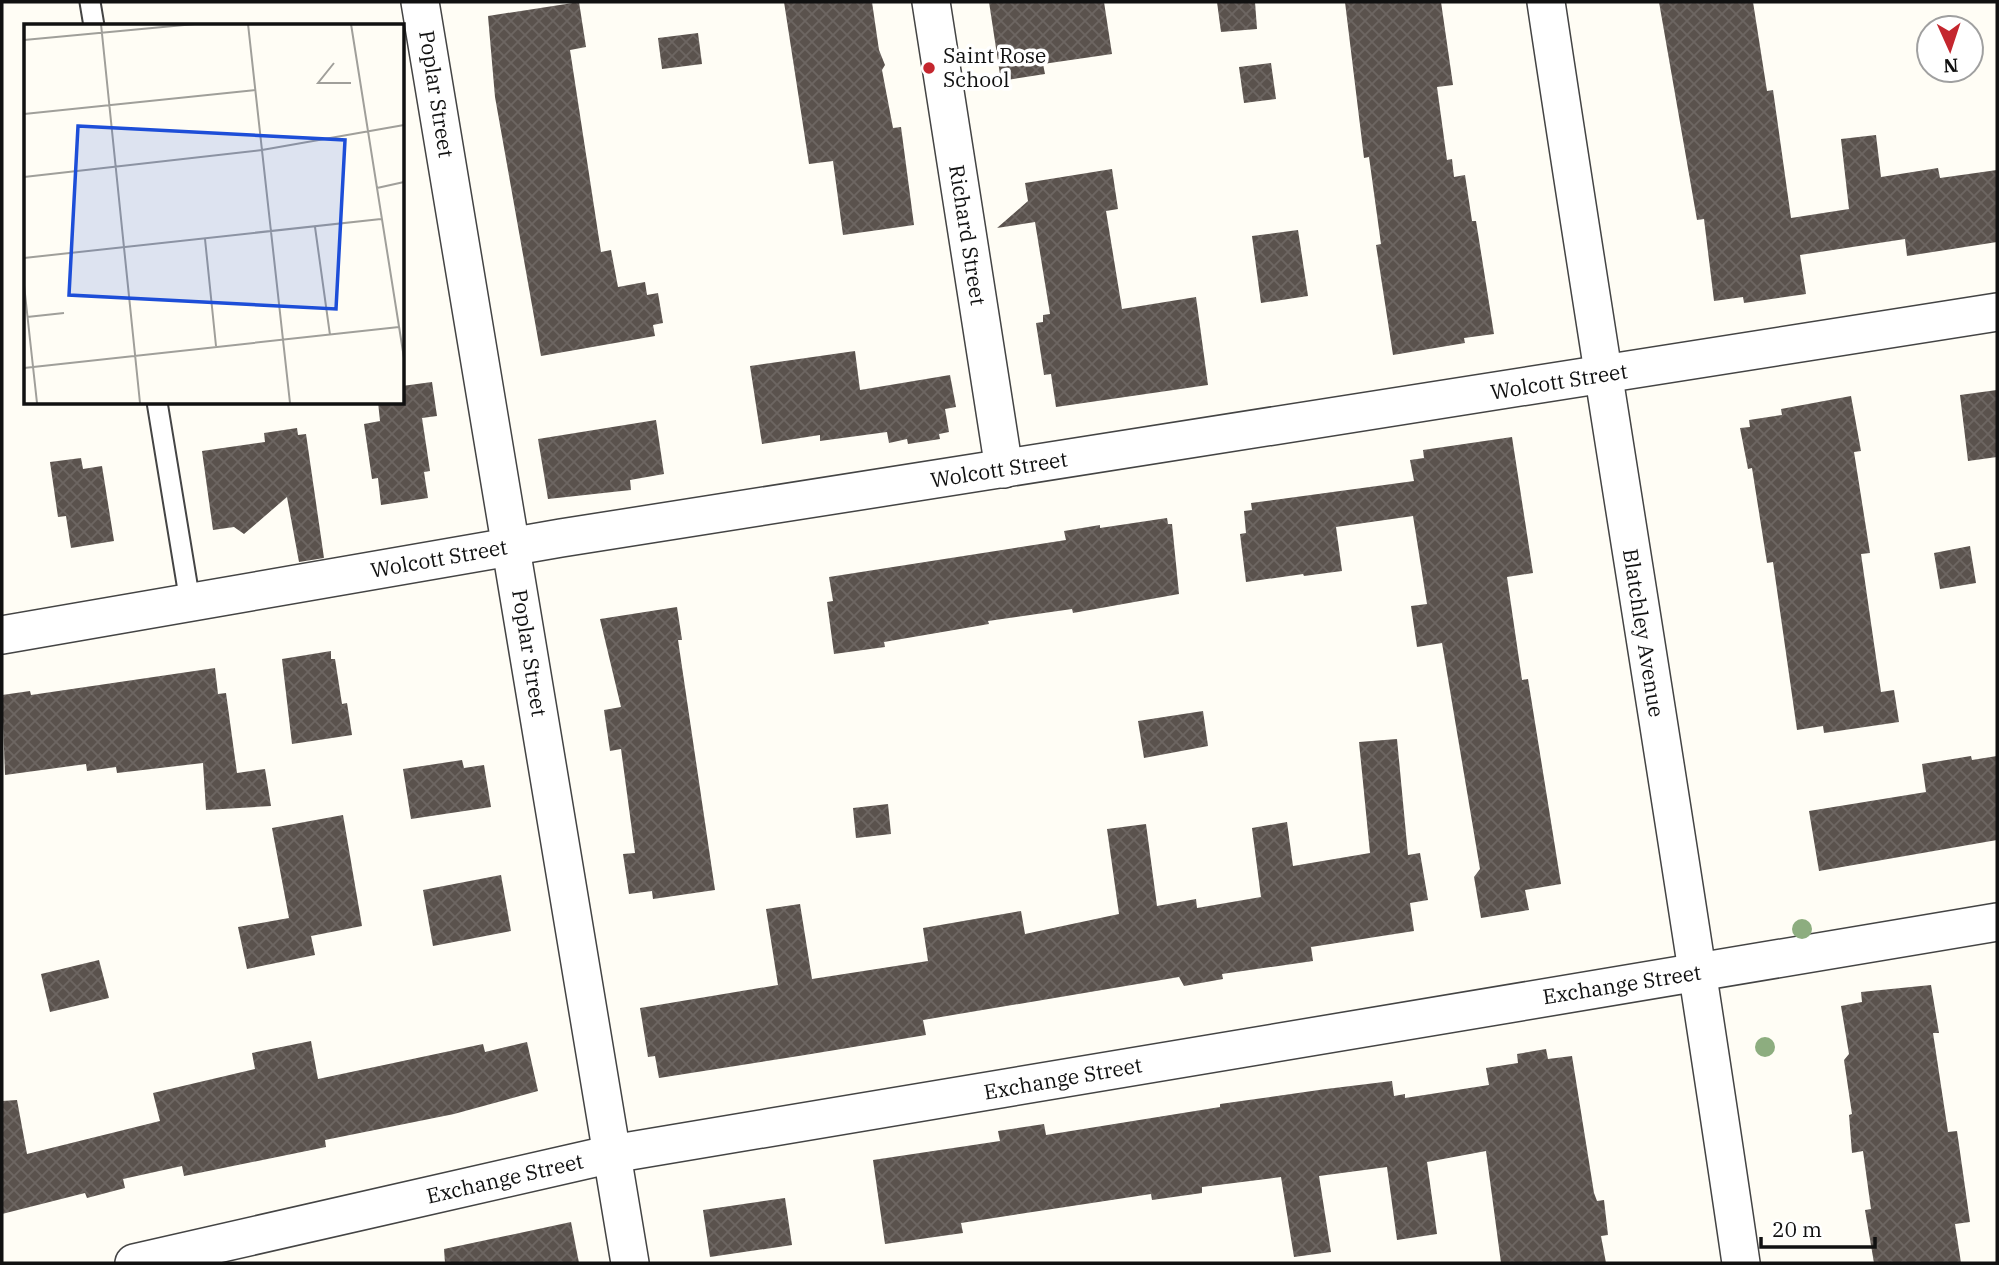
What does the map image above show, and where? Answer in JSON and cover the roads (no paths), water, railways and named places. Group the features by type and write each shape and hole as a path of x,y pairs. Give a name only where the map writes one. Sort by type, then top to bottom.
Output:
{"street":[{"name":"Poplar Street","path":"420,2 630,1263"},
{"name":"Richard Street","path":"931,2 1004,469"},
{"name":"Blatchley Avenue","path":"1546,2 1741,1263"},
{"name":"Wolcott Street","path":"2,635 511,547 1997,312"},
{"name":"Exchange Street","path":"134,1263 612,1154 1997,922"}],"lane":[{"path":"90,2 94,24"},
{"path":"157,404 190,603"}],"place":[{"name":"Saint Rose School","path":"929,68"}]}
